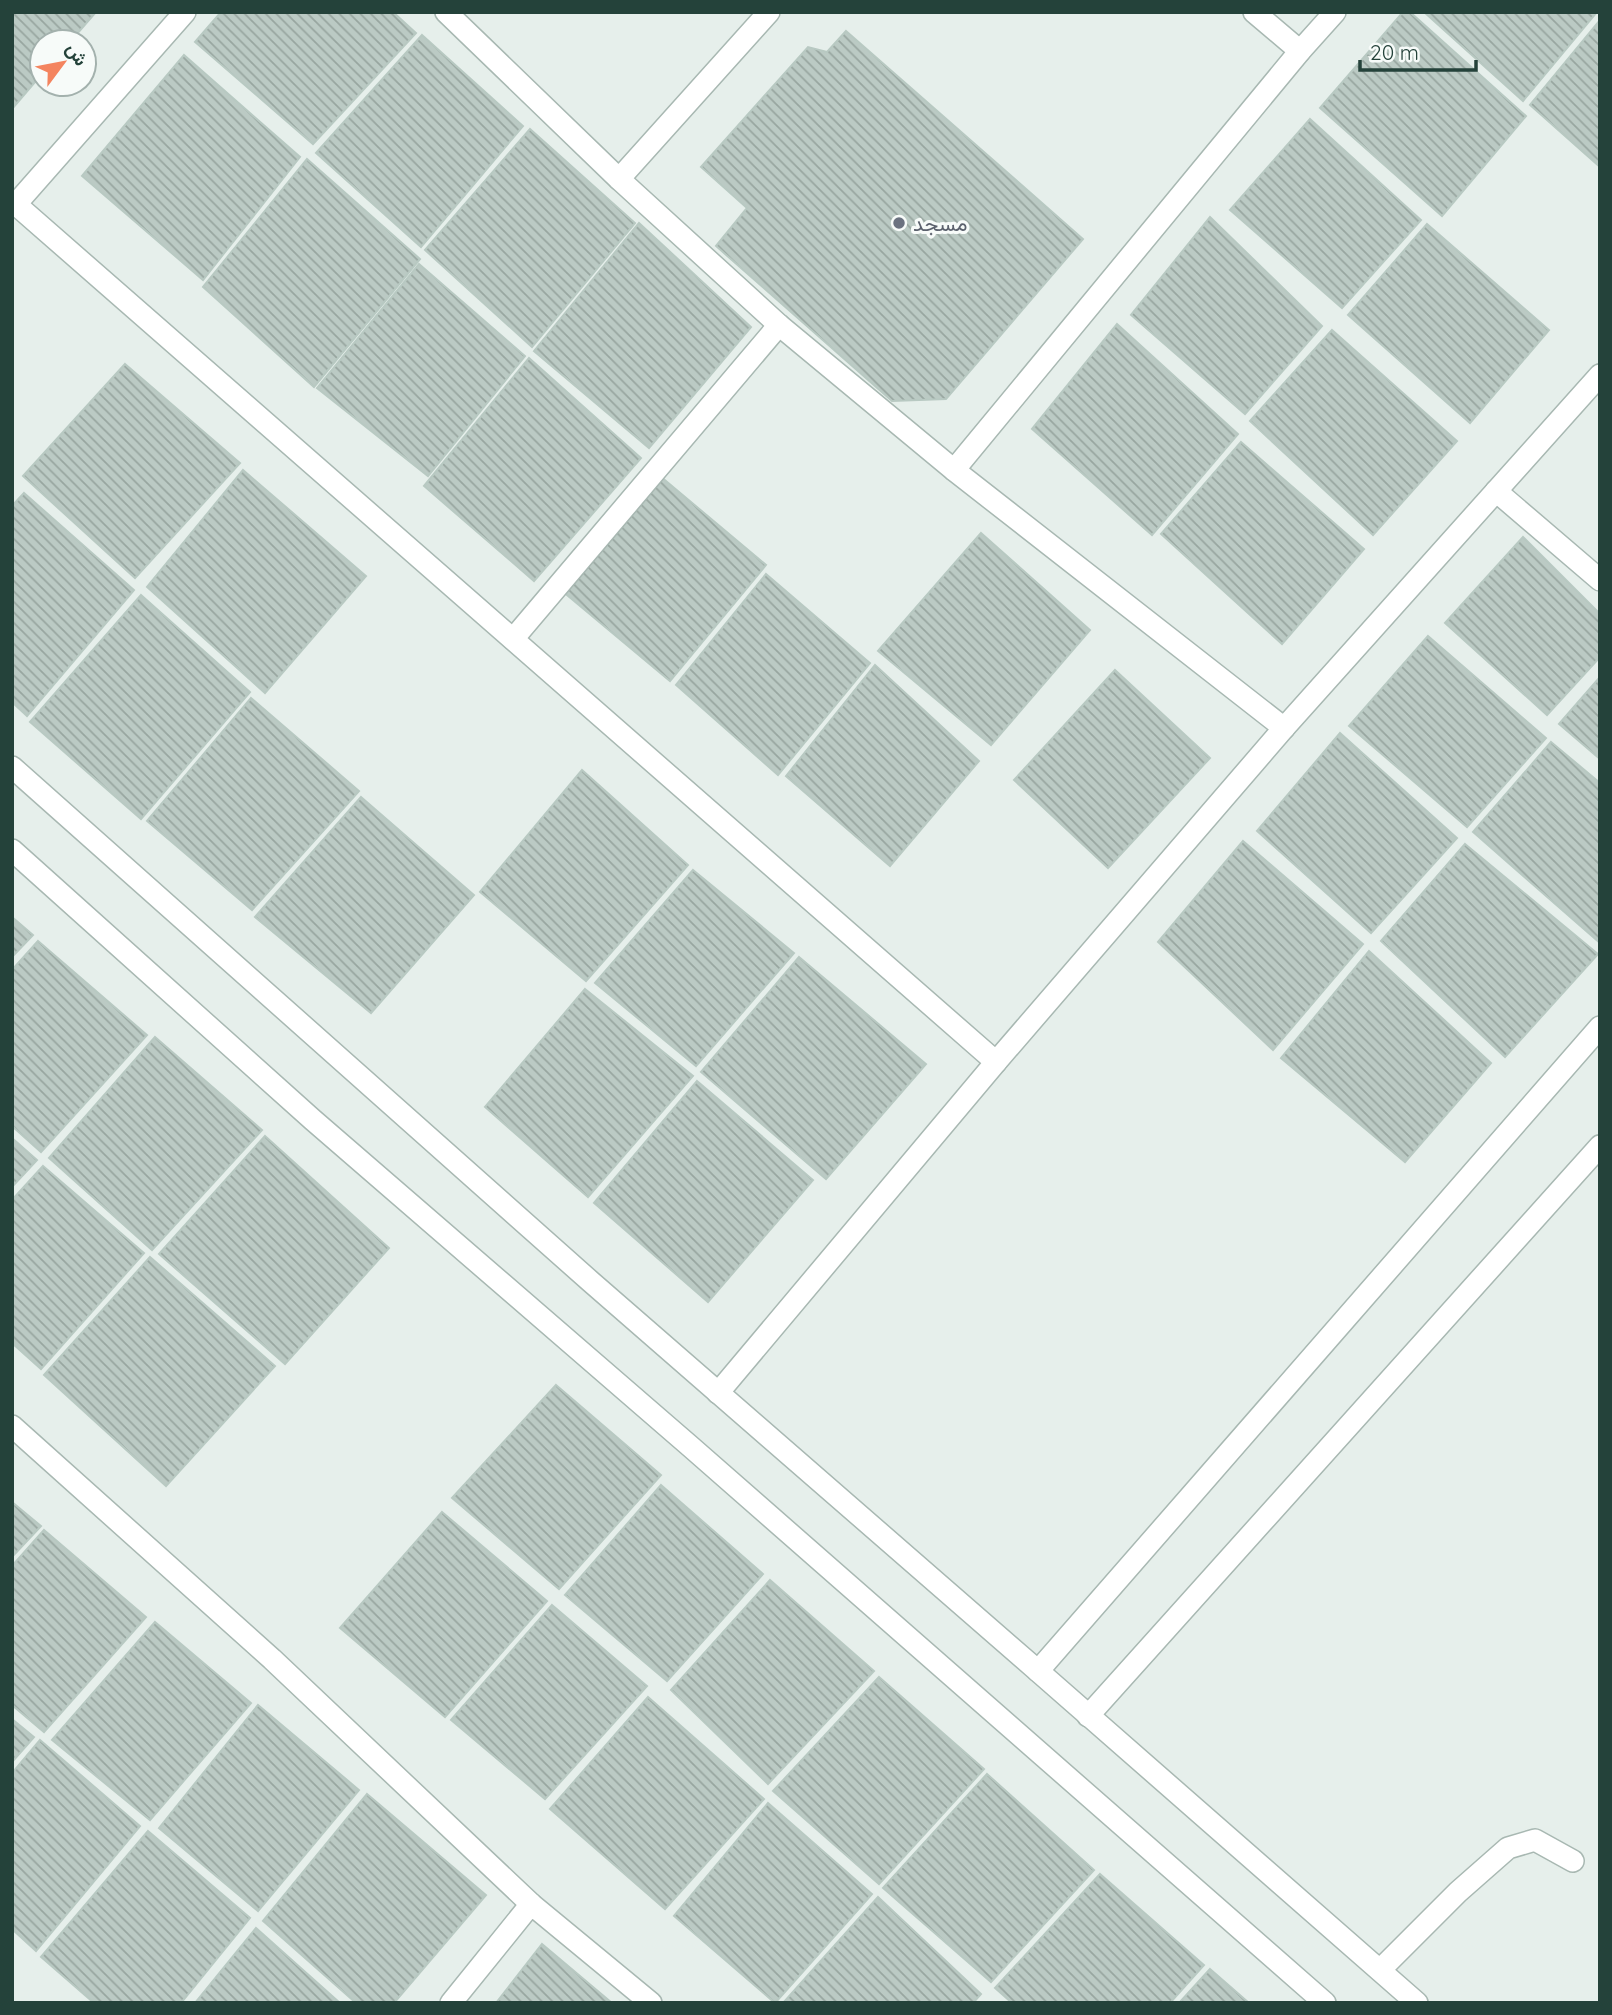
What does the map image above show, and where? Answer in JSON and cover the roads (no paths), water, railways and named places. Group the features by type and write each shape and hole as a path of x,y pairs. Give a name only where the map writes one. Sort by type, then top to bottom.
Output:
{"street":[{"path":"186,12 14,202 996,1062"},
{"path":"446,12 619,179 779,325 954,470 1284,728"},
{"path":"619,179 769,12"},
{"path":"1254,12 1300,51"},
{"path":"954,470 1335,12"},
{"path":"513,639 779,325"},
{"path":"718,1393 996,1062 1284,728 1600,375"},
{"path":"1496,491 1600,580"},
{"path":"12,767 718,1393 1417,2003"},
{"path":"12,850 313,1120 702,1456 1325,2003"},
{"path":"1038,1671 1600,1027"},
{"path":"1088,1716 1600,1146"},
{"path":"12,1426 272,1659 531,1904 651,2003"},
{"path":"1380,1970 1458,1892 1508,1848 1535,1840 1573,1861"},
{"path":"451,2003 531,1904"}],"place":[{"name":"مسجد","path":"899,223"}]}
